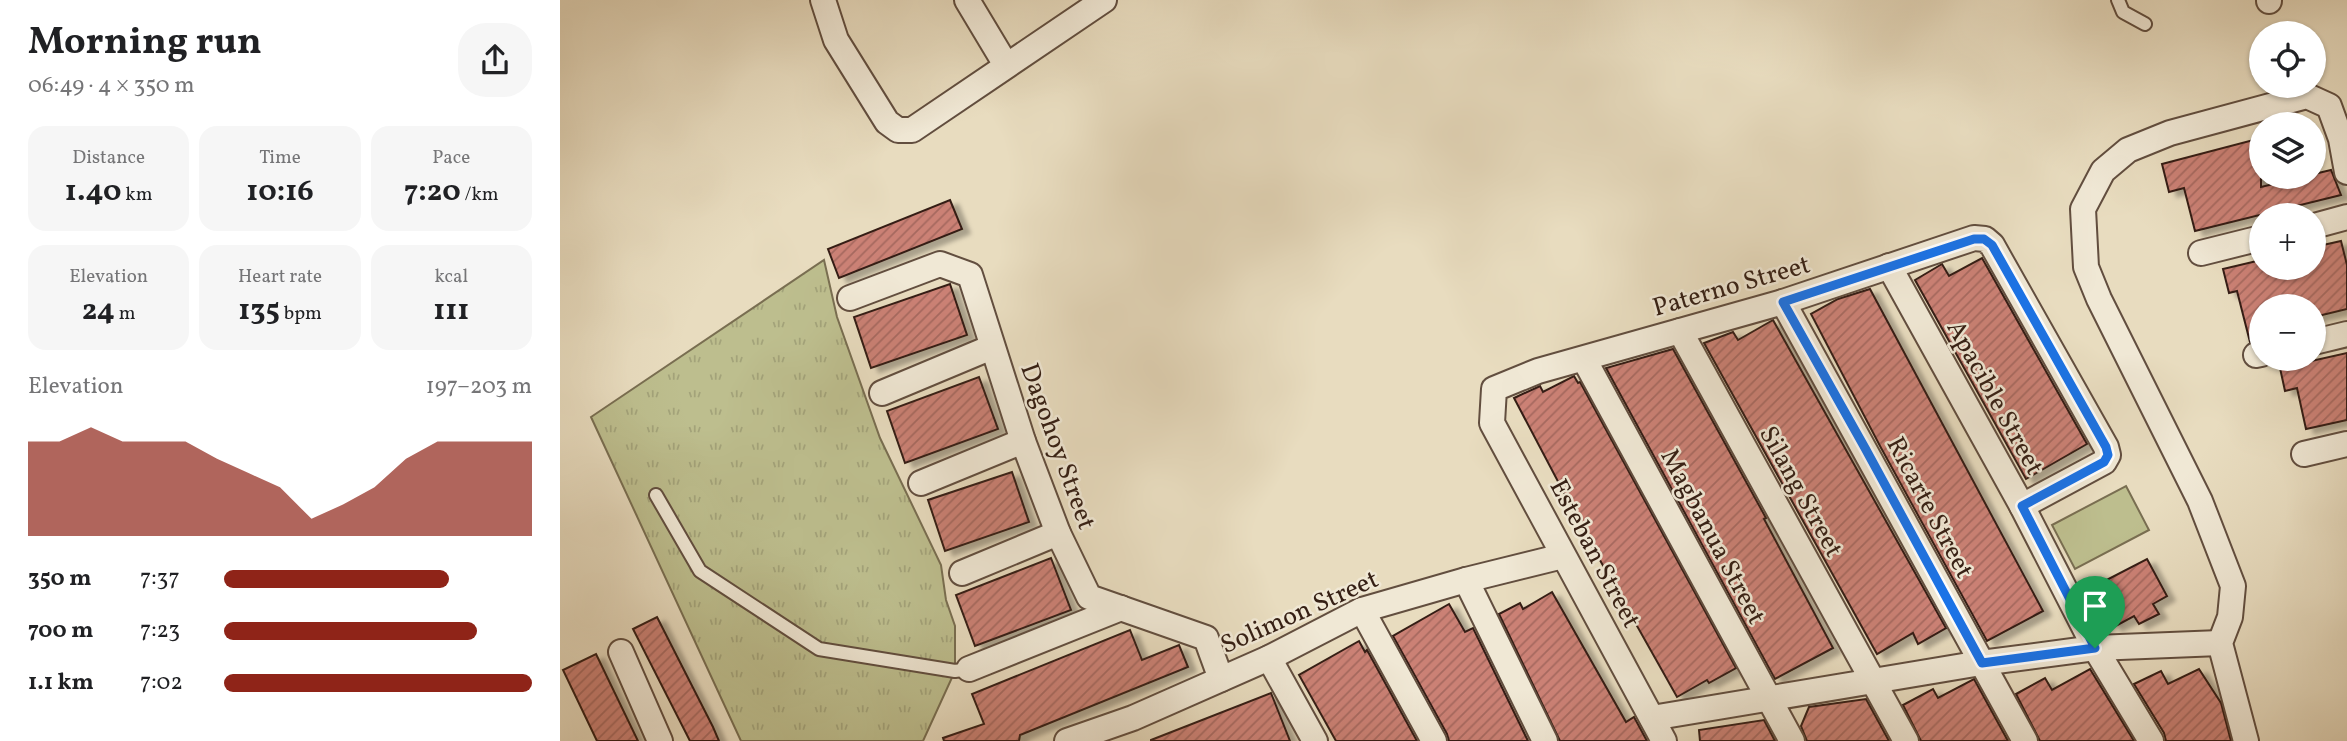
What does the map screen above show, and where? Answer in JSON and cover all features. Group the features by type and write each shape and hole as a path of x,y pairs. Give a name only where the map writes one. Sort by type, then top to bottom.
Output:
{"street":[{"path":"823,0 836,40 887,122 898,130 912,130 1104,0"},
{"path":"967,0 1006,65"},
{"path":"2246,741 2220,643 2230,617 2233,586 2200,501 2099,299 2086,267 2083,209 2103,171 2128,150 2170,133 2307,96 2329,106 2341,139 2347,172"},
{"path":"2326,223 2347,218"},
{"name":"Paterno Street","path":"1494,389 1538,371 1783,302 1974,239 1984,239 1992,245 1999,257 2106,447 2108,455 2104,462 2022,506"},
{"path":"2201,253 2249,241"},
{"name":"Dagohoy Street","path":"850,298 940,264 970,275 1023,441 1058,533 1089,597 1206,638 1221,679"},
{"name":"Apacible Street","path":"1889,266 2022,506 2095,648 2151,741"},
{"name":"Ricarte Street","path":"1783,302 2025,741"},
{"name":"Silang Street","path":"1680,331 1906,741"},
{"path":"2326,339 2347,334"},
{"path":"882,393 992,347"},
{"name":"Magbanua Street","path":"1584,359 1792,741"},
{"name":"Esteban Street","path":"1494,389 1492,423 1664,741"},
{"path":"921,483 1023,441"},
{"path":"2304,454 2347,444"},
{"path":"962,572 1058,533"},
{"name":"Solimon Street","path":"1067,741 1133,718 1269,658 1362,610 1563,556"},
{"path":"1466,580 1545,741"},
{"path":"969,669 1121,608"},
{"path":"1362,610 1434,741"},
{"path":"1652,718 1874,680 2095,648 2220,643"},
{"path":"621,652 660,741"},
{"path":"1269,658 1315,741"}],"lane":[{"path":"2118,0 2123,12 2145,24"},
{"path":"656,495 700,571 819,649 955,671 969,669"}],"green space":[{"path":"824,260 837,317 880,438 941,565 946,600 955,626 955,671 923,741 741,741 591,417"},
{"path":"2126,486 2149,530 2075,569 2052,525"}],"building":[{"path":"2249,141 2249,189 2326,189 2326,171 2331,170 2341,195 2309,203 2249,203 2249,218 2195,231 2184,188 2169,192 2162,164"},
{"path":"950,200 962,229 839,278 828,249"},
{"path":"2341,241 2347,265 2347,309 2326,314 2326,294 2249,294 2249,338 2237,291 2229,293 2223,269 2249,263 2249,280 2326,280 2326,244"},
{"path":"1982,258 2087,444 2026,479 1915,280 1942,264 1949,276"},
{"path":"950,284 967,335 871,368 854,317"},
{"path":"1870,289 2043,611 1987,641 1811,314 1838,299"},
{"path":"1773,320 1946,628 1918,644 1913,633 1877,654 1704,343 1733,332 1738,340"},
{"path":"1673,349 1766,518 1764,519 1833,648 1775,679 1606,368"},
{"path":"2347,353 2347,420 2306,429 2297,388 2285,391 2281,371 2326,371 2326,358"},
{"path":"1574,376 1578,383 1580,382 1736,668 1677,697 1592,546 1514,398 1540,386 1543,392"},
{"path":"979,377 998,429 905,463 887,411"},
{"path":"1012,472 1029,522 945,551 928,500"},
{"path":"1051,558 1071,610 975,646 956,595"},
{"path":"2147,559 2167,596 2153,604 2159,614 2139,624 2134,616 2114,627 2093,587"},
{"path":"1552,592 1626,722 1634,717 1647,741 1560,741 1499,614 1520,603 1523,609"},
{"path":"1449,604 1465,632 1473,628 1528,741 1449,741 1393,636"},
{"path":"657,617 719,741 690,741 633,629"},
{"path":"1130,630 1142,660 1179,645 1188,667 1020,735 1019,741 944,741 943,738 984,724 972,694"},
{"path":"1359,641 1365,652 1367,650 1417,741 1336,741 1299,675"},
{"path":"596,654 638,741 597,741 563,670"},
{"path":"2090,669 2134,741 2040,741 2016,694 2045,678 2052,690"},
{"path":"2199,669 2221,703 2231,741 2166,741 2164,733 2134,684 2161,671 2168,684"},
{"path":"1974,679 2008,741 1921,741 1903,705 1933,689 1938,698"},
{"path":"1271,693 1290,741 1151,741 1151,740"},
{"path":"1866,699 1889,741 1807,741 1801,726 1809,707"},
{"path":"1764,720 1775,741 1700,741 1699,730"}],"route":[{"path":"1974,239 1984,239 1992,245 2106,447 2108,455 2104,462 2022,506 2095,648 1982,663 1783,302 1974,239"}]}
